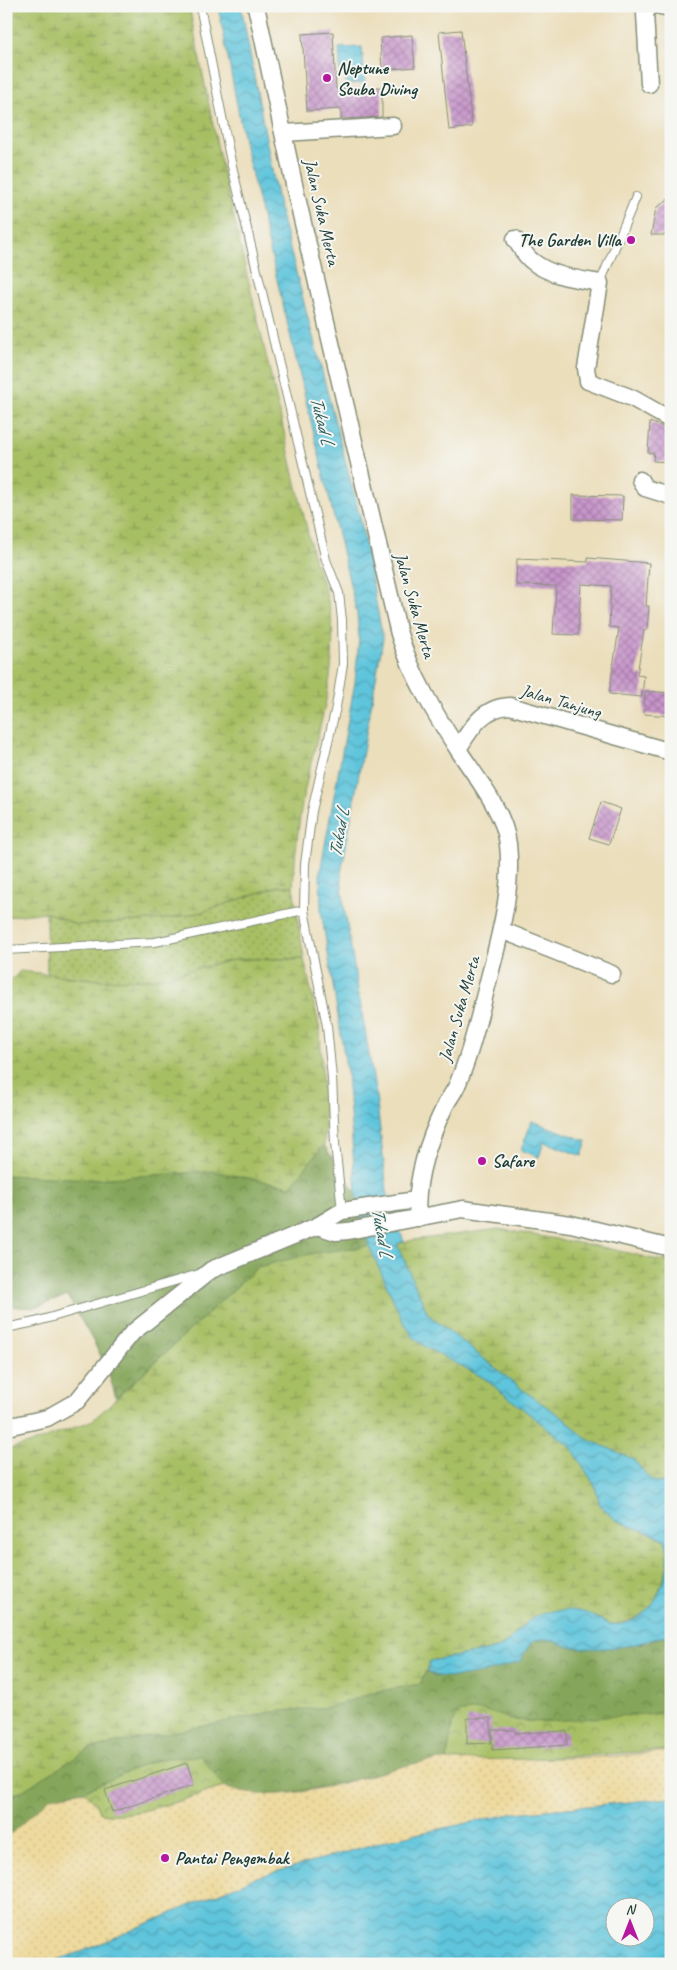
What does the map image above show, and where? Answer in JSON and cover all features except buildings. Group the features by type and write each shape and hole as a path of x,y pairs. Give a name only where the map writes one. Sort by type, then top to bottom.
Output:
{"street":[{"name":"Jalan Suka Merta","path":"256,6 399,634 406,656 418,681 488,795 504,827 508,842 510,880 500,930 473,1040 458,1084 433,1133 424,1161 411,1220"},
{"path":"649,84 645,13 650,6"},
{"path":"660,6 671,8"},
{"path":"284,133 393,126"},
{"path":"515,239 531,261 541,267 573,278 600,283 586,376 588,381 632,398 671,420"},
{"path":"640,480 645,488 671,496"},
{"name":"Jalan Tanjung","path":"458,749 472,727 487,711 498,706 510,706 671,752"},
{"path":"500,930 612,974"},
{"path":"11,1426 47,1418 77,1401 132,1332 211,1270 317,1226 348,1210 416,1200"},
{"path":"317,1226 336,1232 358,1230 463,1209 512,1214 572,1224 671,1248"}],"lane":[{"path":"200,6 231,162 326,560 339,593 343,664 334,716 312,811 305,864 304,910 327,1026 335,1143 348,1210"},
{"path":"600,283 636,197"},
{"path":"6,950 154,942 304,910"},
{"path":"6,1328 35,1322 211,1270"}],"green space":[{"path":"6,6 189,6 221,164 315,563 327,596 332,623 330,677 301,810 293,886 278,886 202,912 166,919 77,925 46,912 6,917"},
{"path":"279,886 293,886 304,959 237,959 154,979 100,980 47,974 46,912 77,925 166,919 202,912"},
{"path":"237,959 304,959 320,1030 325,1127 324,1145 290,1186 212,1171 93,1179 6,1175 6,985 20,971 100,980 154,979"},
{"path":"324,1145 356,1193 369,1246 315,1253 258,1267 116,1398 102,1358 67,1296 33,1308 6,1306 6,1175 93,1179 212,1171 289,1186"},
{"path":"499,1229 607,1248 671,1263 671,1480 658,1483 650,1479 625,1456 585,1438 566,1420 523,1390 428,1314 397,1244 413,1240"},
{"path":"369,1246 403,1321 413,1337 427,1348 484,1378 571,1447 595,1486 600,1505 617,1521 665,1539 670,1559 656,1600 651,1608 636,1618 619,1624 611,1624 596,1617 553,1611 520,1627 511,1640 496,1649 430,1661 420,1684 378,1691 330,1707 279,1711 91,1748 20,1792 6,1796 6,1450 36,1442 93,1420 258,1267 315,1253"},
{"path":"671,1633 671,1712 557,1722 514,1720 502,1715 452,1726 447,1760 413,1764 345,1782 287,1793 261,1795 239,1793 224,1786 201,1756 166,1758 145,1764 84,1791 68,1793 6,1838 6,1796 20,1792 91,1748 279,1711 330,1707 378,1691 420,1684 427,1671 434,1676 477,1673 512,1664 535,1640 554,1640 561,1645 580,1648 647,1643"},
{"path":"478,1710 502,1715 509,1720 541,1722 671,1712 671,1750 526,1759 447,1760 452,1726 458,1713"},
{"path":"201,1756 224,1787 143,1811 111,1814 99,1812 95,1802 84,1791 145,1764 166,1758"}],"sand":[{"name":"Pantai Pengembak","path":"671,1750 671,1798 516,1813 392,1839 254,1878 81,1952 45,1964 6,1964 6,1838 51,1797 84,1791 95,1802 99,1812 111,1814 126,1813 143,1811 224,1787 246,1793 269,1795 294,1793 343,1783 413,1764 434,1761 608,1757"}],"water":[{"name":"Tukad L","path":"218,6 241,6 279,207 360,517 383,639 341,874 344,907 376,1095 387,1191 404,1242 397,1244 428,1314 523,1390 566,1420 585,1438 633,1459 650,1479 658,1483 671,1480 671,1633 647,1641 611,1648 586,1648 568,1646 541,1639 531,1644 521,1661 500,1668 459,1677 436,1675 427,1671 430,1661 496,1649 509,1641 529,1621 544,1613 566,1610 579,1611 610,1624 626,1623 634,1620 647,1610 657,1597 667,1570 668,1554 665,1539 617,1521 600,1505 595,1486 571,1447 484,1378 427,1348 413,1337 403,1321 369,1246 356,1193 347,1073 321,910 320,872 355,682 359,638 357,614 245,146"},
{"path":"362,47 365,83 346,84 346,74 340,73 339,48"},
{"path":"532,1121 587,1141 582,1156 544,1142 539,1157 521,1150"},
{"path":"671,1798 671,1964 45,1964 81,1952 254,1878 392,1839 516,1813"}],"place":[{"name":"Neptune Scuba Diving","path":"327,78"},
{"name":"The Garden Villa","path":"631,240"},
{"name":"Safare","path":"482,1161"},
{"name":"Pantai Pengembak","path":"165,1858"}]}
